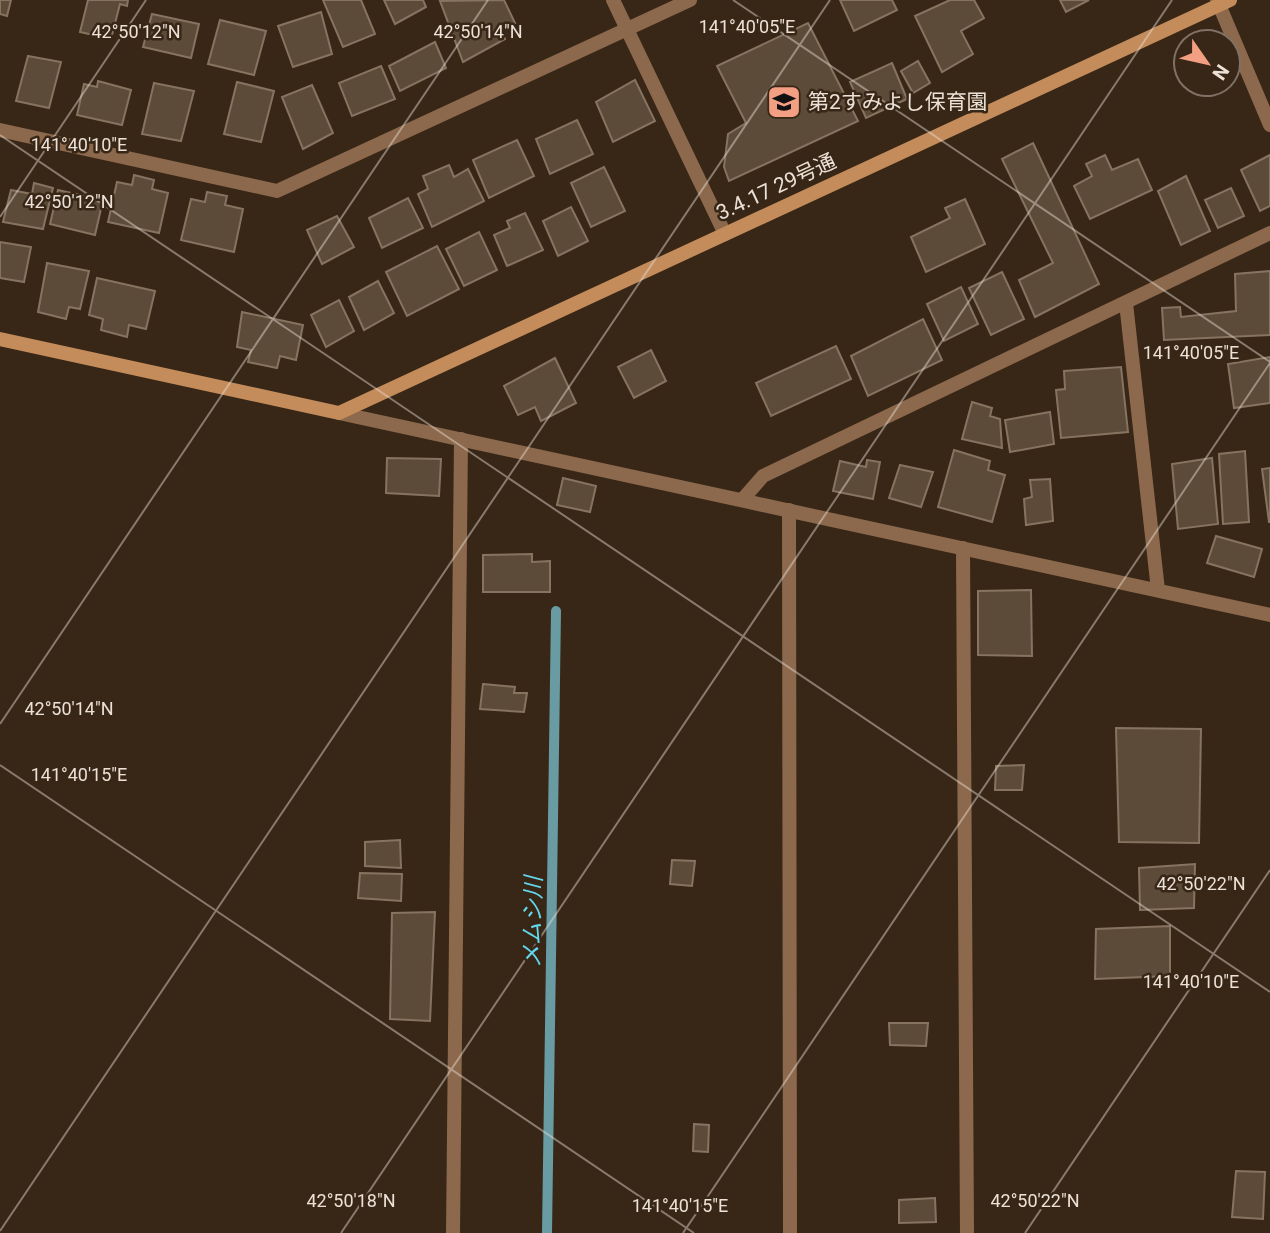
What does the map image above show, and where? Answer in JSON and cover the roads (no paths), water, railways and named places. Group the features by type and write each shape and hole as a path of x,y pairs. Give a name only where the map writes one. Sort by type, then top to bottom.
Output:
{"street":[{"path":"613,0 725,234"},
{"path":"0,130 277,191 690,0"},
{"path":"1222,2 1270,125"},
{"name":"3.4.17 29号通","path":"339,413 1222,2"},
{"path":"742,500 763,476 1270,233"},
{"path":"1126,303 1158,590"},
{"path":"0,339 1270,615"},
{"path":"453,1233 461,439"},
{"path":"789,510 790,1233"},
{"path":"962,548 967,1233"}],"waterway":[{"name":"メムシ川","path":"547,1233 556,611"}],"place":[{"name":"第2すみよし保育園","path":"784,102"}]}
